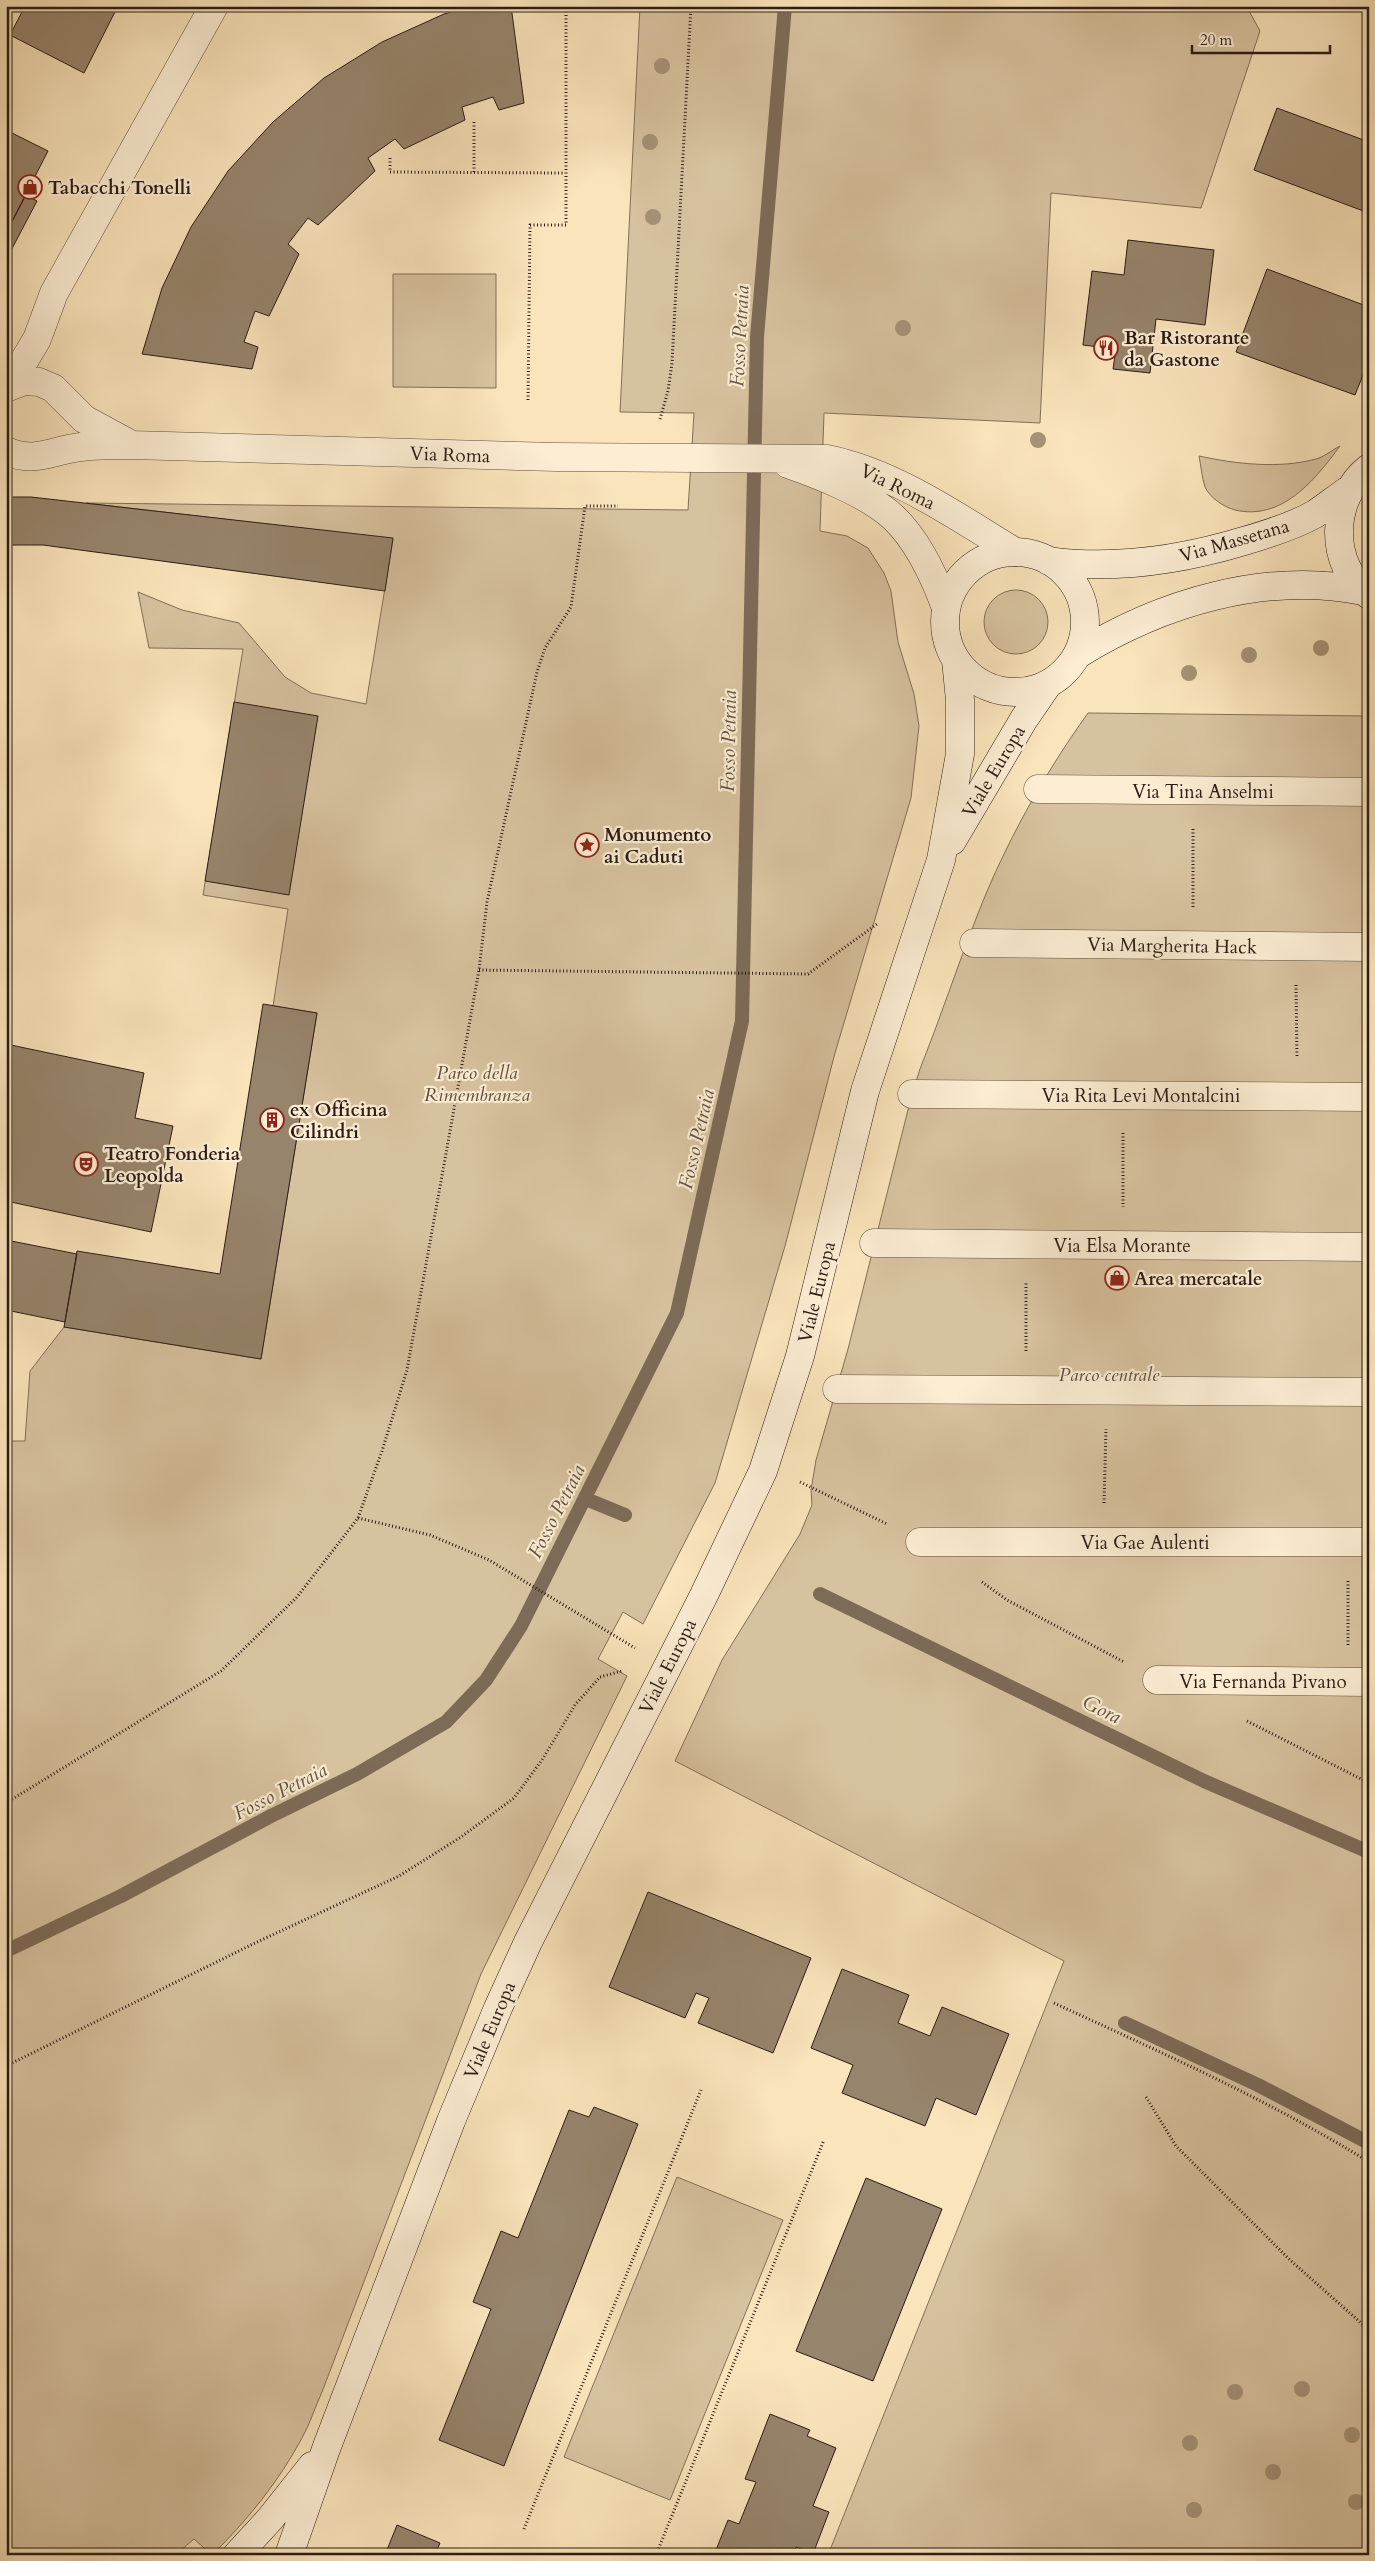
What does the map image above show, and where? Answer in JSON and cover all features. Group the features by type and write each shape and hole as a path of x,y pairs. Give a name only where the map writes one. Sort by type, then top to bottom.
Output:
{"street":[{"path":"8,387 37,339 54,294 214,6"},
{"path":"37,339 45,377 58,394 68,414 66,430 60,443 49,453"},
{"name":"Via Roma","path":"8,387 24,381 39,382 58,394 84,419 131,444"},
{"name":"Via Roma","path":"6,451 19,457 34,458 81,447 131,444 556,457 770,458 828,469 852,464 877,474 946,510 1015,552"},
{"name":"Via Roma","path":"828,469 895,519 929,567 946,608"},
{"path":"1362,473 1342,506 1338,524 1343,560 1351,576 1366,593"},
{"name":"Via Massetana","path":"1049,561 1095,566 1160,560 1210,551 1271,533 1315,514 1362,473"},
{"path":"1015,552 1032,554 1049,561 1072,581 1084,610 1083,640 1070,667 1048,684 1029,692 1008,692 988,687 969,676 956,660 948,643 945,626 946,608 951,593 970,568 984,559 1015,552"},
{"path":"1077,655 1122,629 1148,618 1220,596 1291,585 1326,584 1366,593"},
{"name":"Viale Europa","path":"288,2555 326,2449 451,2121 498,2008 528,1942 704,1595 763,1471 800,1356 865,1090 942,860 960,754 960,700 956,660"},
{"name":"Viale Europa","path":"942,860 1019,727 1048,684"},
{"name":"Via Tina Anselmi","path":"1038,789 1369,792"},
{"name":"Via Margherita Hack","path":"974,943 1369,947"},
{"name":"Via Rita Levi Montalcini","path":"912,1094 1369,1097"},
{"name":"Via Elsa Morante","path":"874,1242 1369,1247"},
{"path":"837,1389 1369,1392"},
{"name":"Via Gae Aulenti","path":"920,1542 1358,1543"},
{"name":"Via Fernanda Pivano","path":"1157,1680 1358,1682"},
{"name":"Viale Europa","path":"237,2555 270,2519 326,2449"}],"path":[{"path":"528,400 530,225 566,225 566,6"},
{"path":"659,424 668,391 672,363 691,6"},
{"path":"474,121 474,172"},
{"path":"390,158 390,172 566,173"},
{"path":"6,1803 221,1671 297,1597 358,1518 382,1451 407,1370 479,970 487,902 537,672 545,648 571,607 585,506 618,506"},
{"path":"1193,791 1193,946"},
{"path":"479,970 808,974 880,922"},
{"path":"1296,947 1297,1096"},
{"path":"1123,1095 1123,1245"},
{"path":"1026,1244 1026,1390"},
{"path":"1102,1542 1108,1391"},
{"path":"795,1479 920,1542"},
{"path":"358,1518 430,1535 489,1560 642,1651"},
{"path":"1358,1543 1358,1682"},
{"path":"975,1577 1007,1600 1157,1680"},
{"path":"6,2066 255,1943 400,1876 461,1837 514,1798 542,1760 575,1705 600,1677 624,1670"},
{"path":"1239,1717 1369,1783"},
{"path":"1054,2003 1191,2067 1329,2137 1369,2162"},
{"path":"524,2529 701,2090"},
{"path":"1146,2098 1176,2146 1290,2260 1369,2330"},
{"path":"656,2555 824,2140"}],"green space":[{"name":"Parco della Rimembranza","path":"640,6 1241,6 1248,9 1260,31 1201,208 1051,193 1040,423 824,413 820,531 847,536 868,548 884,573 891,591 898,642 914,694 919,726 911,798 835,1053 785,1246 715,1483 643,1624 623,1612 598,1659 627,1676 481,1974 322,2392 305,2433 283,2470 250,2514 212,2555 194,2539 175,2555 6,2555 6,1441 25,1441 30,1371 64,1327 261,1359 317,1013 273,1006 288,909 203,895 243,649 149,648 138,592 182,610 239,623 285,677 311,693 366,704 393,539 86,503 688,510 694,413 620,412"},
{"path":"393,274 496,274 496,388 393,387"},
{"path":"1340,446 1320,472 1296,495 1282,504 1252,512 1231,509 1210,495 1205,487 1199,456 1243,463 1287,464 1319,458"},
{"path":"1016,590 1034,596 1042,604 1048,622 1042,640 1034,648 1016,654 998,648 990,640 984,622 990,604 998,596"},
{"name":"Parco centrale","path":"1088,713 1369,716 1369,2555 828,2555 1064,1961 675,1761 722,1660 800,1534 812,1505 811,1490 816,1460 848,1349 912,1094 920,1069 977,916 1000,863 1040,786"},
{"path":"677,2177 783,2220 670,2500 564,2457"}],"building":[{"path":"25,6 118,6 84,73 10,35"},
{"path":"473,6 511,6 524,103 499,110 493,97 462,107 465,120 404,149 395,139 368,158 375,171 318,225 308,218 288,244 299,254 269,316 255,311 244,342 258,347 252,369 142,354 162,288 191,227 228,171 273,122 324,78 382,42 444,14"},
{"path":"1277,108 1369,142 1369,205 1366,212 1254,170"},
{"path":"6,130 48,151 6,233"},
{"path":"26,195 37,201 6,260 6,233"},
{"path":"1128,240 1214,250 1205,325 1156,319 1150,373 1113,369 1116,349 1083,345 1092,271 1124,275"},
{"path":"1267,269 1369,307 1369,360 1355,395 1236,352"},
{"path":"6,497 31,497 393,538 385,591 43,545 6,545"},
{"path":"234,702 318,716 289,895 205,881"},
{"name":"ex Officina Cilindri","path":"263,1004 317,1013 261,1359 64,1327 77,1251 220,1274"},
{"name":"Teatro Fonderia Leopolda","path":"6,1044 144,1073 135,1118 173,1126 151,1232 6,1201"},
{"path":"6,1240 77,1254 65,1322 6,1310"},
{"path":"648,1892 811,1958 773,2053 698,2023 709,1998 696,1993 685,2018 609,1987"},
{"path":"842,1969 909,1995 898,2023 930,2036 942,2007 1009,2034 976,2115 936,2098 925,2126 842,2093 853,2065 811,2048"},
{"path":"594,2107 638,2124 504,2466 439,2440 491,2309 473,2302 501,2231 518,2238 569,2110 589,2117"},
{"path":"866,2178 942,2209 873,2381 796,2351"},
{"path":"770,2414 810,2430 807,2436 836,2448 813,2506 829,2512 813,2554 796,2547 793,2555 714,2555 728,2520 739,2524 756,2482 745,2479"},
{"path":"397,2525 440,2543 435,2555 385,2555"}],"waterway":[{"name":"Fosso Petraia","path":"6,1951 121,1896 271,1816 357,1774 446,1722 486,1680 521,1626 677,1313 742,1021 757,337 785,6"},
{"path":"586,1499 625,1515"},
{"name":"Gora","path":"820,1594 1204,1781 1369,1852"},
{"path":"1125,2023 1258,2085 1369,2143"}],"place":[{"name":"Tabacchi Tonelli","path":"30,187"},
{"name":"Bar Ristorante da Gastone","path":"1106,348"},
{"name":"Monumento ai Caduti","path":"587,845"},
{"name":"ex Officina Cilindri","path":"272,1120"},
{"name":"Teatro Fonderia Leopolda","path":"86,1164"},
{"name":"Area mercatale","path":"1117,1278"}]}
